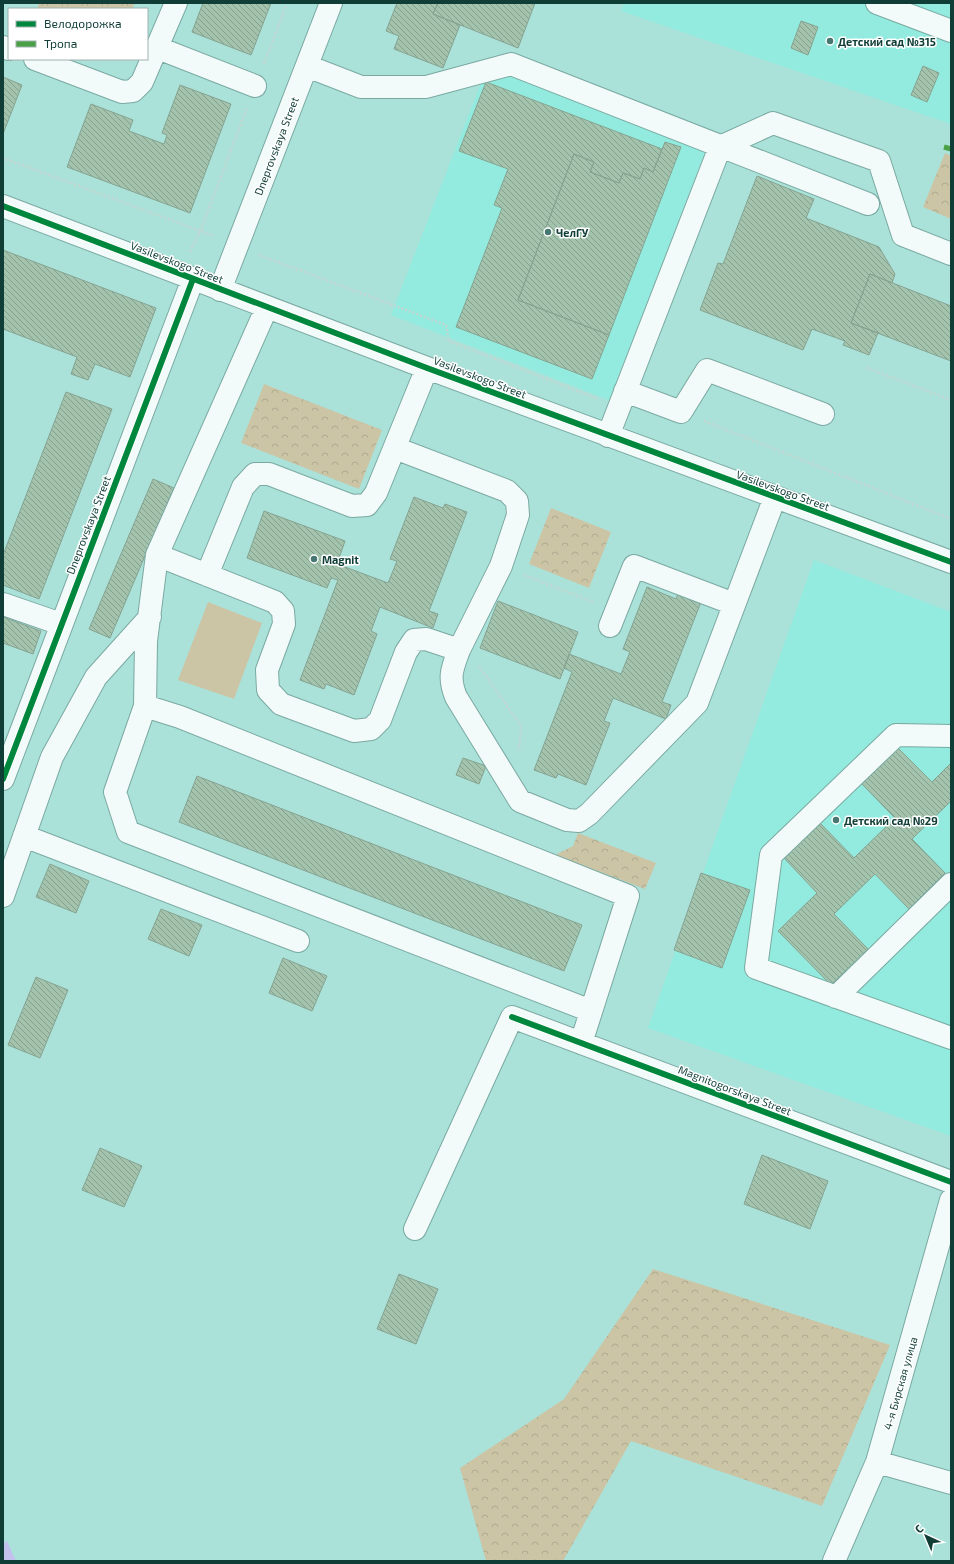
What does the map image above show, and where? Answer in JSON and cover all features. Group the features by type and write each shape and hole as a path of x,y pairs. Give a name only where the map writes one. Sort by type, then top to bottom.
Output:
{"street":[{"path":"38,60 122,92 133,92 142,82 158,48 176,3"},
{"name":"Dneprovskaya Street","path":"220,290 331,3"},
{"path":"877,3 951,31"},
{"path":"158,48 255,86"},
{"path":"307,66 361,87 426,87 511,64 868,204"},
{"path":"608,436 720,147 773,123 879,161 903,235 951,254"},
{"name":"Vasilevskogo Street","path":"3,206 185,277 608,436 951,562"},
{"name":"Dneprovskaya Street","path":"3,779 61,624 185,277"},
{"path":"267,307 157,555 146,641 145,706 114,792 128,832 591,1011"},
{"path":"207,575 244,487 255,474 269,474 352,506 367,505 376,493 427,368"},
{"path":"622,399 681,412 707,370 823,414"},
{"path":"395,448 507,491 517,501 518,515 501,566 461,647 451,672 451,685 456,697 520,801 567,820 579,821 588,814 697,702 775,497"},
{"path":"157,555 275,602 283,611 284,624 266,670 268,690 281,704 354,731 371,729 380,720 406,652 414,640 426,639 461,647"},
{"path":"613,619 634,566 734,604"},
{"path":"3,604 61,624"},
{"path":"3,896 52,757 96,677 150,617"},
{"path":"145,706 187,720 628,896 581,1043"},
{"path":"951,736 896,735 771,855 756,968 951,1038"},
{"path":"24,836 298,941"},
{"path":"836,997 951,884"},
{"name":"Magnitogorskaya Street","path":"415,1229 512,1017 951,1182"},
{"name":"4-я Бирская улица","path":"834,1561 877,1462 951,1200"},
{"path":"877,1462 951,1483"}],"path":[{"path":"185,277 201,229 287,3"},
{"path":"3,158 201,229 236,246 446,325 449,341 622,399"},
{"path":"867,368 951,400"},
{"path":"681,412 951,519"},
{"path":"501,566 613,619"},
{"path":"461,647 521,726 518,756"}],"shaded area":[{"name":"Детский сад №315","path":"624,3 951,3 951,124 621,11"},
{"name":"ЧелГУ","path":"488,65 706,149 609,400 391,315"},
{"name":"Детский сад №29","path":"814,560 951,612 951,1136 648,1028"}],"green space":[{"path":"39,3 135,3 132,8 37,8"},
{"path":"945,153 951,156 951,219 923,207"},
{"path":"264,384 382,430 359,489 241,443"},
{"path":"551,508 611,532 589,588 529,564"},
{"path":"208,602 262,623 234,699 178,680"},
{"path":"578,833 656,863 645,889 555,855 573,846"},
{"path":"653,1269 890,1345 822,1506 631,1441 563,1561 486,1561 460,1468 564,1399"}],"water":[{"path":"7,1541 16,1561 3,1561 3,1544"}],"building":[{"path":"203,3 271,3 251,55 192,32"},
{"path":"397,3 438,3 433,14 460,25 443,68 394,49 399,36 386,31"},
{"path":"438,3 535,3 518,48 433,14"},
{"path":"801,21 818,27 808,55 791,48"},
{"path":"923,66 939,73 927,102 911,95"},
{"path":"3,77 22,85 3,134"},
{"path":"486,82 662,149 653,172 644,168 640,179 623,173 619,183 590,172 594,162 574,154 518,300 609,335 592,379 456,327 502,208 494,205 508,169 459,151"},
{"path":"180,85 231,104 190,213 67,167 91,104 133,120 129,131 164,144 167,135 162,133"},
{"path":"665,142 681,147 609,335 518,300 574,154 594,162 590,172 619,183 623,173 640,179 644,168 653,172"},
{"path":"757,176 814,199 806,218 879,247 895,274 892,283 870,274 851,323 878,333 869,355 843,345 845,341 812,329 803,350 700,310 718,263 723,264"},
{"path":"3,250 156,308 130,377 95,364 88,380 71,374 77,357 3,329"},
{"path":"870,274 951,306 951,361 851,323"},
{"path":"66,392 112,409 39,599 3,585 3,555"},
{"path":"153,479 174,488 110,638 89,629"},
{"path":"414,497 443,508 445,504 467,512 429,611 438,614 433,628 380,607 371,631 377,634 354,695 326,684 324,689 300,680 338,580 331,578 327,588 247,558 264,511 345,541 337,564 388,583 397,561 390,559"},
{"path":"647,587 676,599 678,594 701,602 662,702 671,705 666,719 613,698 604,721 610,723 586,785 558,774 556,778 534,770 572,672 564,668 569,654 621,674 630,652 623,649"},
{"path":"498,601 578,632 560,679 480,648"},
{"path":"3,617 41,631 33,654 3,643"},
{"path":"898,748 932,782 951,763 951,801 912,839 945,873 909,909 875,874 834,914 868,949 831,985 778,931 817,893 784,858 820,823 854,858 895,818 861,783"},
{"path":"463,758 486,766 479,784 456,775"},
{"path":"197,776 582,925 564,971 179,822"},
{"path":"50,864 89,881 76,913 36,897"},
{"path":"701,873 750,890 722,968 674,950"},
{"path":"161,909 202,925 189,956 148,939"},
{"path":"283,958 327,976 312,1011 269,993"},
{"path":"36,977 68,990 40,1058 8,1045"},
{"path":"100,1148 142,1166 124,1207 82,1190"},
{"path":"762,1155 828,1181 810,1229 744,1204"},
{"path":"399,1274 438,1289 416,1344 377,1329"}],"marked path":[{"path":"944,147 951,149"}],"cycle path":[{"path":"3,206 427,368 951,562"},
{"path":"3,779 193,279"},
{"path":"512,1017 951,1182"}],"place":[{"name":"Детский сад №315","path":"830,41"},
{"name":"ЧелГУ","path":"548,232"},
{"name":"Magnit","path":"314,559"},
{"name":"Детский сад №29","path":"836,820"}]}
